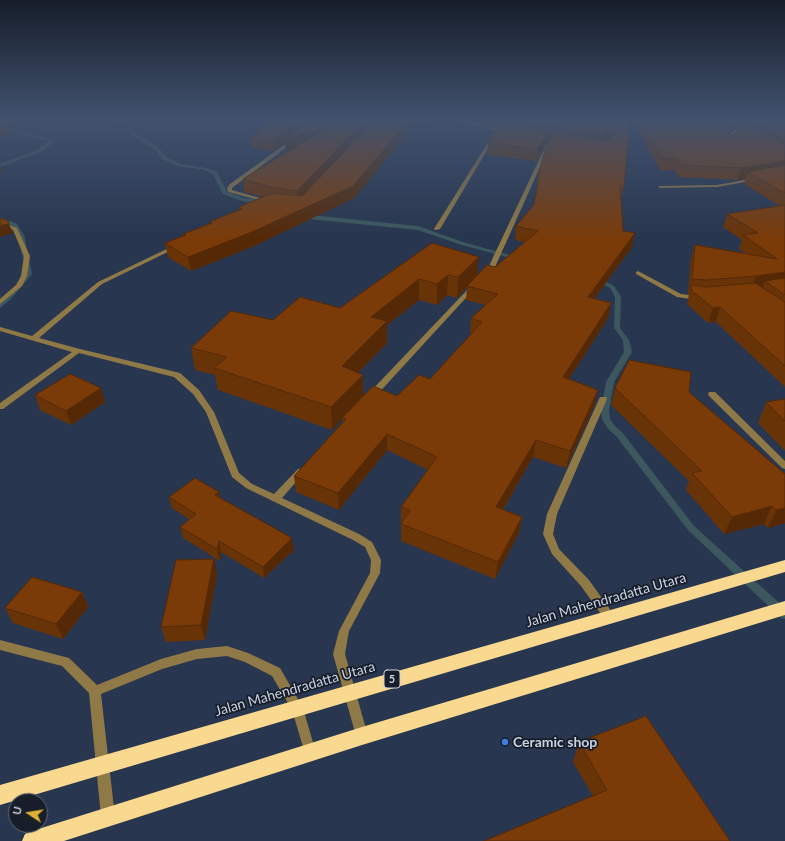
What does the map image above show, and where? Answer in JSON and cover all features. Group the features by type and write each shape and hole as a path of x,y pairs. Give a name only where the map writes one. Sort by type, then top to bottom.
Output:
{"highway":[{"name":"Jalan Mahendradatta Utara","path":"0,795 785,566"},
{"path":"32,841 362,736 785,608"}],"street":[{"path":"267,159 232,184 229,188 230,191 276,203"},
{"path":"437,229 479,159"},
{"path":"368,400 492,267 541,159"},
{"path":"660,187 717,186 762,178"},
{"path":"0,223 15,229 27,256 24,276 19,286 0,302"},
{"path":"34,338 100,283 183,243"},
{"path":"638,273 679,296 702,298"},
{"path":"0,329 78,351 177,375 196,392 210,412 235,475 249,486 356,537 369,545 376,560 375,573 344,631 339,654 362,736"},
{"path":"0,407 78,351"},
{"path":"712,394 785,466"},
{"path":"603,399 552,514 548,534 555,551 585,583 610,618"},
{"path":"276,498 308,463"},
{"path":"0,645 65,662 95,691 108,817"},
{"path":"95,691 161,664 197,654 227,651 248,658 276,672 296,708 310,753"}],"building":[{"path":"275,159 328,159 297,191 270,187 243,179"},
{"path":"337,159 376,159 353,186 252,232 188,257 165,243 186,235 183,234 212,223 209,222 242,209 239,207 272,193 302,196"},
{"path":"543,159 626,159 624,186 620,185 623,231 635,233 588,297 611,303 563,377 598,390 570,451 536,440 496,507 522,517 498,562 401,524 410,510 401,507 437,457 387,434 338,493 294,476 346,419 342,418 373,386 397,396 419,375 430,379 482,322 471,318 498,294 467,286 487,265 495,267 538,231 516,226 534,205 538,177"},
{"path":"678,159 785,159 785,161 741,168 682,165"},
{"path":"785,165 785,193 747,172"},
{"path":"785,205 785,272 706,280 692,279 695,245 777,259 743,235 758,233 727,214"},
{"path":"0,218 8,221 9,224 0,226"},
{"path":"432,243 479,257 458,277 448,275 437,284 419,279 371,317 387,321 342,366 363,375 331,407 214,368 227,357 191,348 231,311 273,320 300,297 340,308"},
{"path":"785,278 785,295 765,281"},
{"path":"755,283 785,302 785,366 720,307 713,308 691,290 691,285 706,287"},
{"path":"629,360 691,372 689,392 785,474 785,508 776,510 772,506 732,517 692,473 702,471 615,388"},
{"path":"70,374 101,388 66,411 35,395"},
{"path":"785,399 785,421 766,402"},
{"path":"195,478 219,492 215,495 292,538 263,567 219,541 217,549 180,527 196,514 169,497"},
{"path":"214,559 201,625 161,627 176,560"},
{"path":"32,577 82,592 56,624 5,608"},
{"path":"646,716 730,841 484,841 607,790 579,742"}],"waterway":[{"path":"0,166 18,159"},
{"path":"167,159 180,165 206,169 215,173 225,193 242,199 264,202"},
{"path":"303,215 309,217 418,228 464,244 518,258"},
{"path":"0,219 15,225 21,235 29,274 9,298 0,306"},
{"path":"597,279 612,287 618,297 617,328 626,340 628,352 610,382 605,411 606,419 691,528 785,615"}],"place":[{"name":"Ceramic shop","path":"505,742"}]}
